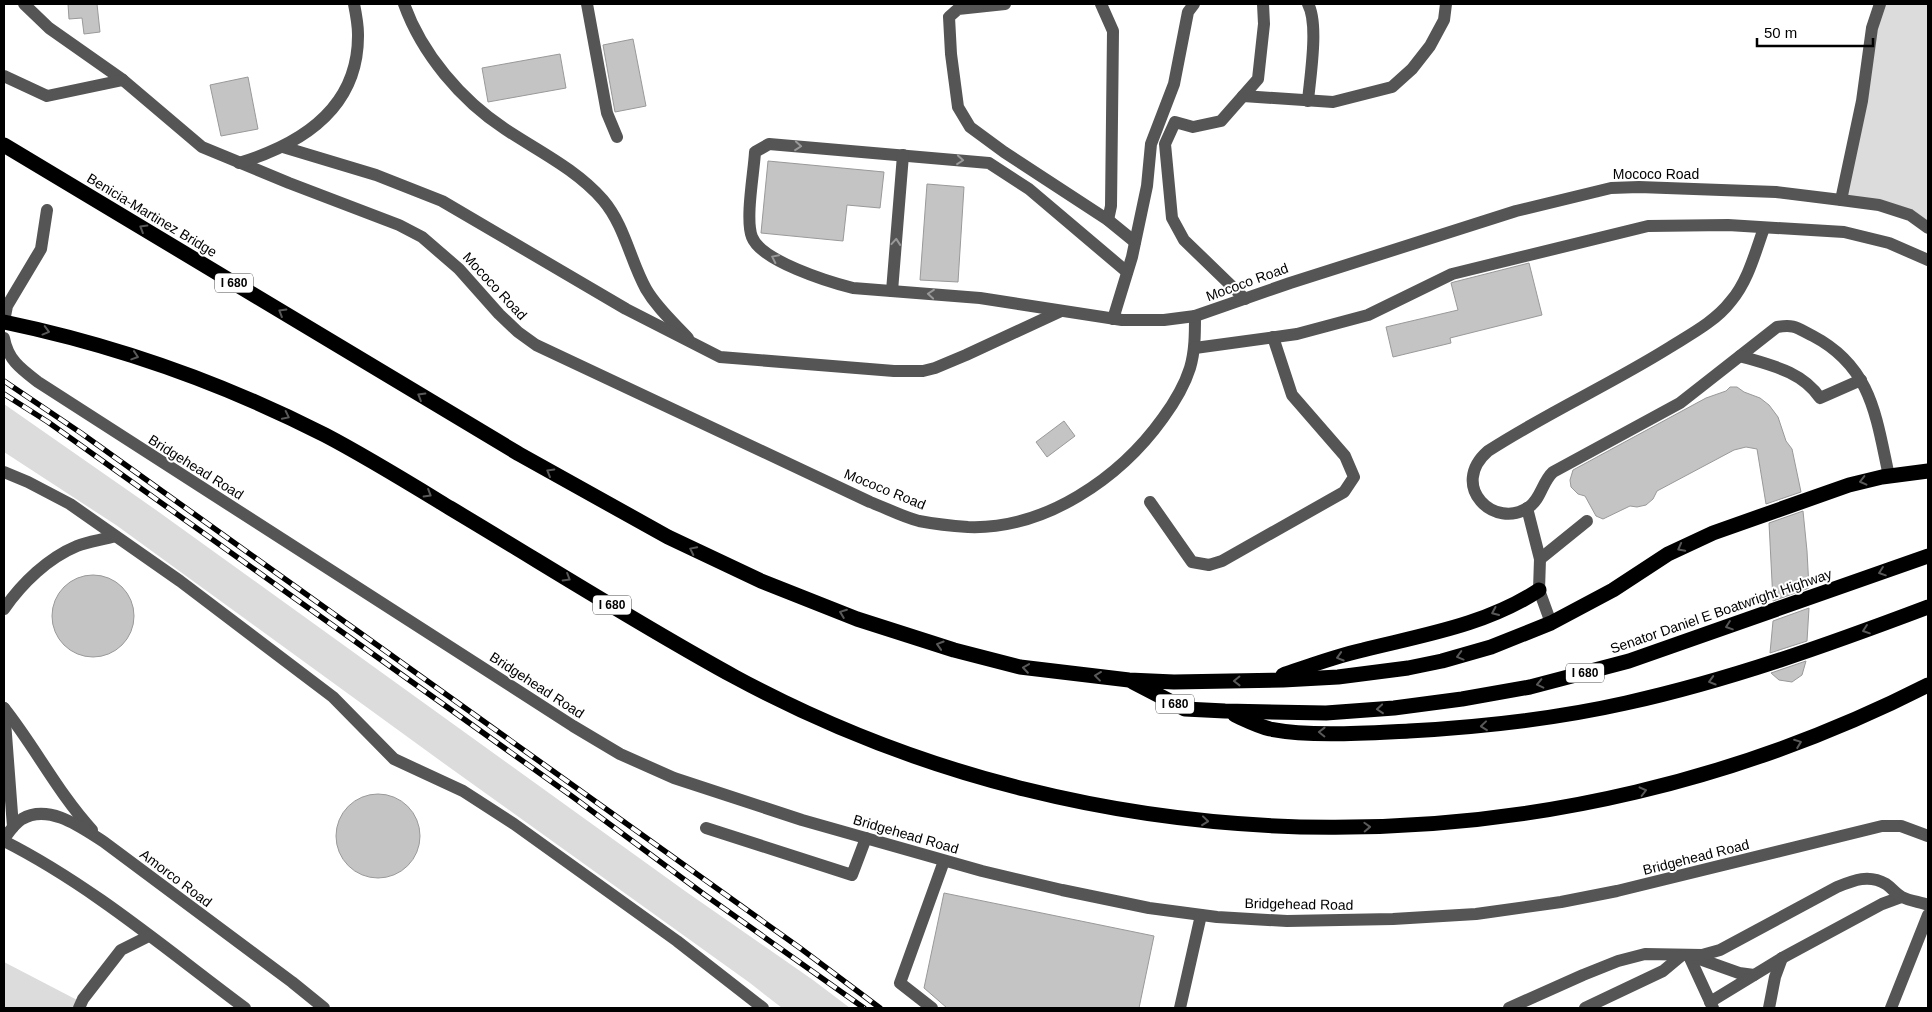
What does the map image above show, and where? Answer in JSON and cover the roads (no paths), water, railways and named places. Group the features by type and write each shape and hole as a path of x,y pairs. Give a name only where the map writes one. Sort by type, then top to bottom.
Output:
{"highway":[{"name":"Benicia-Martinez Bridge","path":"4,145 578,488 676,541 785,590 889,630"},
{"name":"I 680","path":"4,321 88,342 138,357 266,406 327,436 387,470 708,662 799,709 862,736 926,760 1023,788 1098,805 1156,815 1224,823 1325,828 1428,824 1529,814 1629,794 1726,768 1822,733 1928,685"},
{"name":"Senator Daniel E Boatwright Highway","path":"889,630 1020,667 1129,680 1174,682 1338,677 1425,665 1491,647 1551,623 1614,590 1668,554 1698,538 1834,490 1889,476 1928,471"},
{"name":"Senator Daniel E Boatwright Highway","path":"1129,680 1185,709 1300,713 1377,709 1462,700 1530,687 1595,671 1662,650 1928,556"},
{"path":"1266,680 1360,650 1449,630 1528,598 1539,590"},
{"name":"Senator Daniel E Boatwright Highway","path":"1225,711 1268,728 1321,732 1440,729 1556,716 1626,703 1718,680 1812,649 1928,607"}],"street":[{"name":"Mococo Road","path":"24,4 49,28 123,80 202,147 238,163 384,219 422,237 459,269 499,314 518,332 536,345 870,502 919,521 969,527 999,525 1032,517 1061,506 1092,488 1126,461 1153,431 1176,400 1183,386 1190,369 1195,348 1195,316 1290,282 1516,211 1611,188 1639,187 1776,192 1879,206 1910,215 1928,228"},
{"path":"238,163 263,156 308,132 340,100 350,80 356,58 358,34 354,4"},
{"path":"404,4 409,19 430,54 450,81 483,114 561,164 585,182 604,201 620,227 646,288 659,308 697,346"},
{"path":"587,4 607,113 617,137"},
{"path":"1005,4 958,9 949,17 951,54 958,107 970,127 1004,152 1108,220 1135,242"},
{"path":"1101,4 1112,31 1111,206 1108,220"},
{"path":"1113,319 1128,272 1135,242 1147,186 1151,144 1174,84 1188,12 1194,4"},
{"path":"1245,299 1184,240 1172,218 1164,144 1175,122 1193,127 1221,122 1258,79 1264,24 1264,4"},
{"path":"1308,4 1313,20 1313,46 1308,101"},
{"path":"1243,96 1333,102 1392,87 1412,69 1430,46 1444,20 1446,4"},
{"path":"1841,200 1862,101 1872,28 1880,4"},
{"path":"4,76 47,96 123,80"},
{"path":"1128,272 1029,189 989,163 770,144 755,152 750,221 752,236 758,248 770,257 834,283 853,288 980,298 1113,319 1164,320 1195,316"},
{"path":"283,147 376,175 442,202 626,309 720,357 894,371 923,371 966,355 1061,311"},
{"path":"892,291 903,156"},
{"path":"4,321 5,305 41,250 47,210"},
{"path":"1195,348 1297,334 1368,315 1452,274 1648,226 1728,225 1844,232 1889,243 1928,260"},
{"path":"1764,228 1748,274 1731,302 1713,318 1662,352 1494,447 1482,456 1473,470 1472,478 1473,486 1480,500 1485,506 1499,512 1513,512 1527,508 1535,501 1544,482 1553,472 1680,403 1777,327 1791,324 1823,342 1853,368 1861,380 1870,397 1889,476"},
{"path":"1150,502 1192,562 1209,565 1222,562 1344,492 1354,477 1345,456 1292,395 1272,337"},
{"name":"Bridgehead Road","path":"4,338 6,351 19,367 46,387 573,726 620,754 674,778 721,794 944,861 1062,890 1149,908 1201,915 1287,920 1393,919 1476,914 1617,891 1882,826 1901,826 1928,836"},
{"path":"1740,356 1784,369 1812,386 1820,398 1861,380"},
{"path":"4,472 49,492 70,504 180,581 320,686 350,712 380,747 394,759 463,791 514,824 677,941 763,1008"},
{"path":"1527,508 1540,558 1539,590 1551,623"},
{"path":"1540,558 1587,520"},
{"path":"4,609 40,569 60,554 79,545 115,536"},
{"path":"4,708 13,826"},
{"path":"4,708 82,818 104,842"},
{"name":"Amorco Road","path":"4,840 13,826 21,819 32,814 43,814 60,818 79,826 104,842 324,1008"},
{"path":"706,828 852,875 866,838"},
{"path":"4,840 56,870 149,936 245,1008"},
{"path":"932,1008 900,983 944,861"},
{"path":"1509,1008 1618,961 1645,954 1685,956 1702,955 1720,950 1837,887 1856,880 1876,879 1901,896 1928,905"},
{"path":"1685,956 1712,1005 1782,958 1882,904 1901,896"},
{"path":"1180,1008 1201,915"},
{"path":"1892,1008 1928,915"},
{"path":"80,1008 82,998 121,950 149,936"},
{"path":"1685,956 1739,973 1754,975"},
{"path":"1585,1008 1663,971 1685,956"},
{"path":"1769,1008 1775,977 1782,958"}],"railway":[{"path":"4,381 81,433 800,948 880,1008"},
{"path":"4,394 48,422 573,797 705,895 864,1008"}]}
